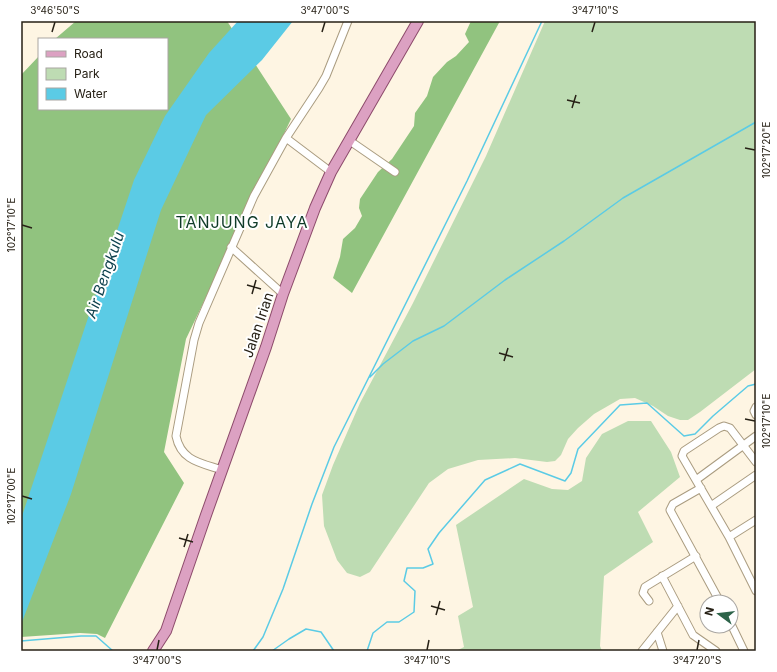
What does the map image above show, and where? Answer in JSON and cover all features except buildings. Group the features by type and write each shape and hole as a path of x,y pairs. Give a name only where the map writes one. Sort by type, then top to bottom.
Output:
{"main road":[{"name":"Jalan Irian","path":"153,651 166,631 266,347 283,294 315,208 331,172 418,21"}],"street":[{"path":"222,470 190,459 179,446 176,436 196,331 259,185 286,138 326,76 348,21"},
{"path":"286,138 331,172"},
{"path":"350,141 396,172"},
{"path":"231,247 283,294"},
{"path":"756,407 754,411 756,414"},
{"path":"756,462 730,428 724,426 684,451 682,454 682,458 729,537 756,591"},
{"path":"696,480 756,436"},
{"path":"711,506 756,475"},
{"path":"701,488 673,504 670,510 716,594"},
{"path":"729,537 756,520"},
{"path":"649,601 643,592 646,586 696,556"},
{"path":"662,576 693,635 716,651"},
{"path":"642,651 678,606"},
{"path":"657,632 662,651"},
{"path":"736,634 744,651"}],"green space":[{"path":"76,21 227,21 291,119 186,339 164,452 184,483 105,638 97,634 80,633 21,637 21,75 38,57 38,110 168,110 168,38 56,38"},
{"path":"471,21 500,21 352,293 333,278 340,257 343,239 355,228 362,216 359,208 360,199 378,172 392,159 414,126 415,113 427,96 433,77 469,42 465,34"},
{"path":"545,21 756,21 756,369 688,420 680,420 668,416 653,406 635,398 620,399 594,414 578,428 568,439 561,455 555,461 547,462 515,458 478,460 448,469 429,483 370,572 360,577 347,573 337,560 324,526 322,495 333,465 360,403 413,303 486,156"},
{"path":"628,421 651,421 671,452 680,477 638,512 653,542 604,576 600,646 602,651 456,651 464,647 458,616 473,607 456,525 524,479 552,489 568,490 582,481 586,458 602,434"}],"water":[{"name":"Air Bengkulu","path":"238,21 293,21 262,60 206,115 161,210 71,494 22,622 21,630 21,519 134,180 165,116 209,53"}],"waterway":[{"path":"253,651 263,637 283,589 312,504 334,447 467,181 542,21"},
{"path":"370,377 383,364 413,341 444,326 505,280 564,241 623,198 756,122"},
{"path":"367,651 373,633 387,622 399,622 414,612 415,591 404,581 407,568 423,568 433,564 428,549 439,533 485,480 520,464 565,481 571,473 578,449 620,405 647,403 684,436 695,434 713,416 748,386 756,384"},
{"path":"269,651 272,651 306,629 321,632 334,651"},
{"path":"21,641 96,636 113,651"}],"district":[{"name":"TANJUNG JAYA","path":"242,222"}]}
